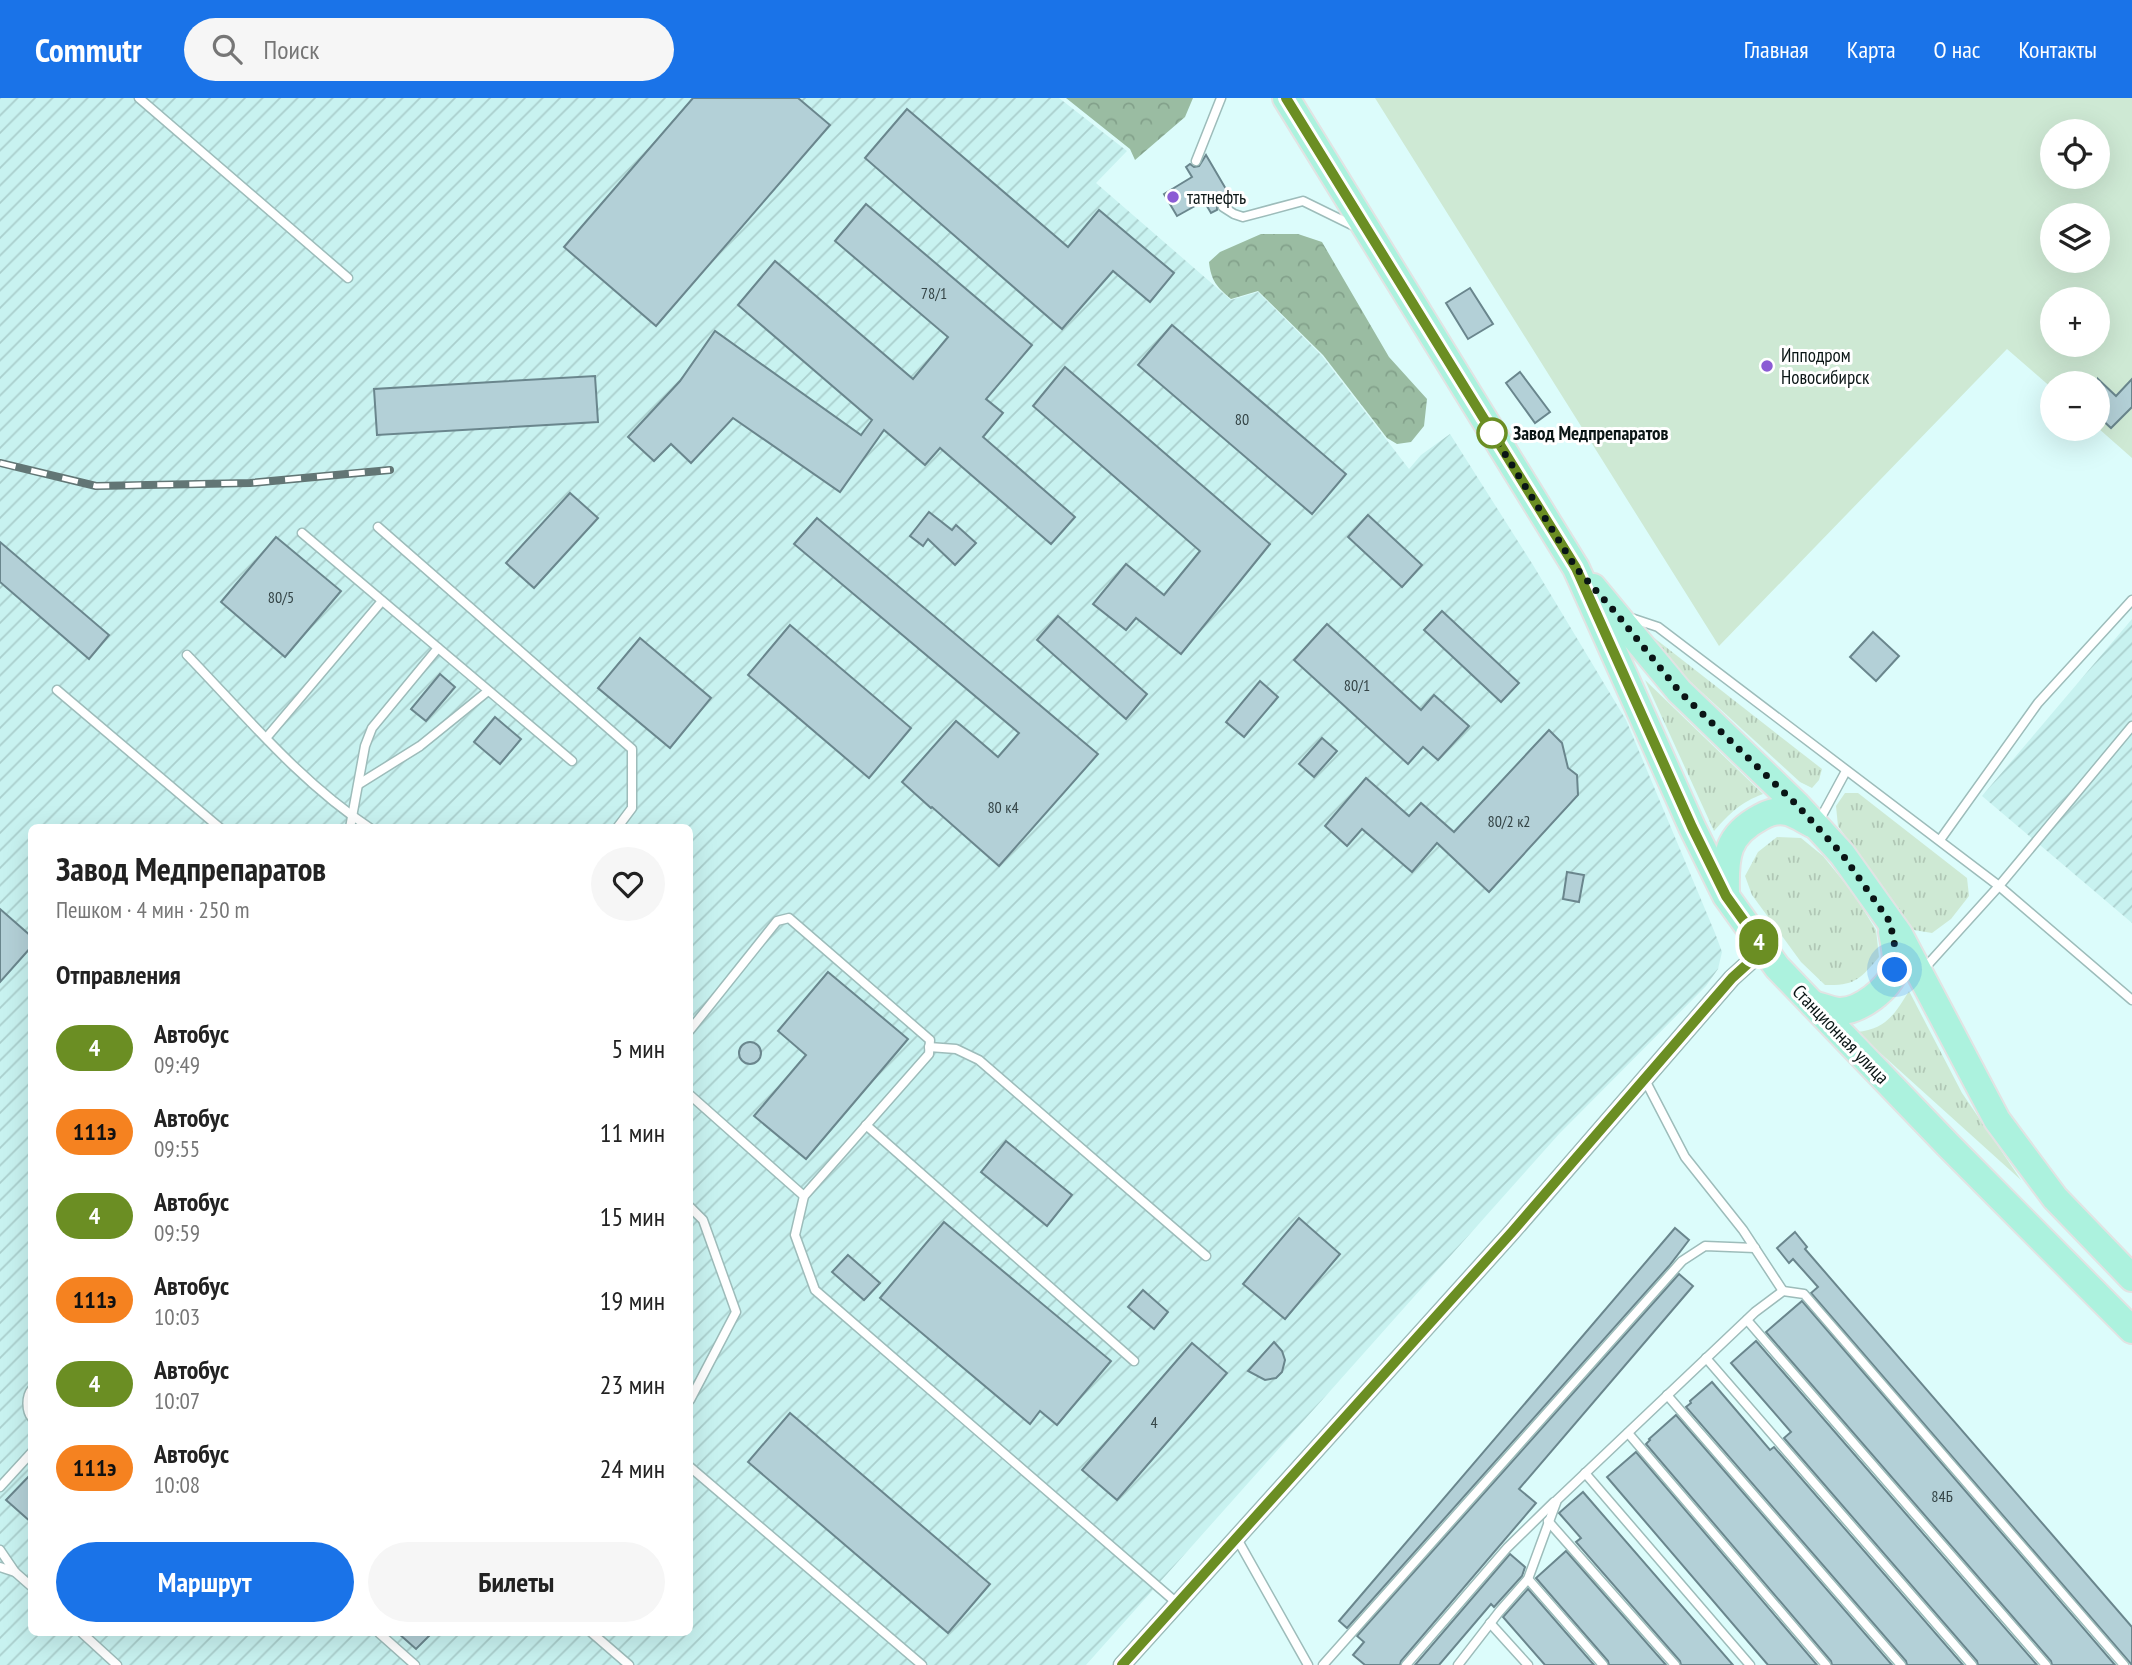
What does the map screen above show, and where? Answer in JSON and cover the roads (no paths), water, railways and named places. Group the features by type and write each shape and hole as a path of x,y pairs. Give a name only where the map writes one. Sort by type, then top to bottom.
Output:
{"main road":[{"name":"Станционная улица","path":"1286,98 1576,568 1692,827 1726,896 1777,967 1949,1146 2132,1330"},
{"name":"Станционная улица","path":"1576,568 1679,691 1752,760 1842,854 1890,922 1920,973 1997,1120 2055,1198 2132,1278"},
{"path":"1726,896 1725,864 1731,843 1748,824 1769,813 1787,812 1817,826"},
{"path":"1813,1004 1840,1011 1860,1006 1885,988 1895,970 1896,952 1890,922"}],"street":[{"path":"1122,1665 1512,1232 1732,978 1764,949"}],"lane":[{"path":"139,98 348,278"},
{"path":"1196,161 1220,98"},
{"path":"1223,207 1243,217 1303,201 1371,234"},
{"path":"378,527 632,749 632,808 620,824"},
{"path":"302,533 572,761"},
{"path":"1940,840 2038,702 2132,600"},
{"path":"267,737 382,601"},
{"path":"1616,613 1658,627 1999,886 2132,1000"},
{"path":"351,824 365,746 377,721 438,648"},
{"path":"187,655 314,786 364,824"},
{"path":"57,690 215,824"},
{"path":"359,784 429,740 488,691"},
{"path":"1920,973 1999,886 2132,726"},
{"path":"2124,735 2132,741"},
{"path":"1817,826 1846,771"},
{"path":"693,1026 777,921 789,918 930,1040 929,1054 804,1196 795,1235 815,1290 1178,1604"},
{"path":"929,1047 956,1049 979,1060 1206,1256"},
{"path":"1644,1077 1685,1157 1743,1230 1783,1291"},
{"path":"693,1098 804,1196"},
{"path":"866,1125 1134,1361"},
{"path":"693,1210 703,1220 736,1312 693,1394"},
{"path":"1323,1665 1682,1261 1705,1246 1755,1248"},
{"path":"1406,1665 1507,1548 1706,1358 1783,1291 1804,1294 2124,1665"},
{"path":"1747,1320 2046,1665"},
{"path":"1706,1358 1972,1665"},
{"path":"1667,1395 1900,1665"},
{"path":"1628,1433 1826,1665"},
{"path":"0,1488 28,1456"},
{"path":"693,1470 922,1665"},
{"path":"1585,1473 1750,1665"},
{"path":"1458,1665 1528,1579 1557,1500"},
{"path":"1548,1521 1675,1665"},
{"path":"1236,1538 1308,1665"},
{"path":"0,1550 15,1572 28,1583"},
{"path":"0,1567 15,1572"},
{"path":"1528,1579 1604,1665"},
{"path":"1490,1623 1528,1665"},
{"path":"85,1636 117,1665"},
{"path":"382,1636 415,1665"},
{"path":"595,1636 629,1665"}],"railway":[{"path":"0,463 96,486 250,483 390,470"}],"place":[{"name":"татнефть","path":"1173,197"},
{"name":"Ипподром Новосибирск","path":"1767,366"},
{"name":"Завод Медпрепаратов","path":"1492,433"}]}
